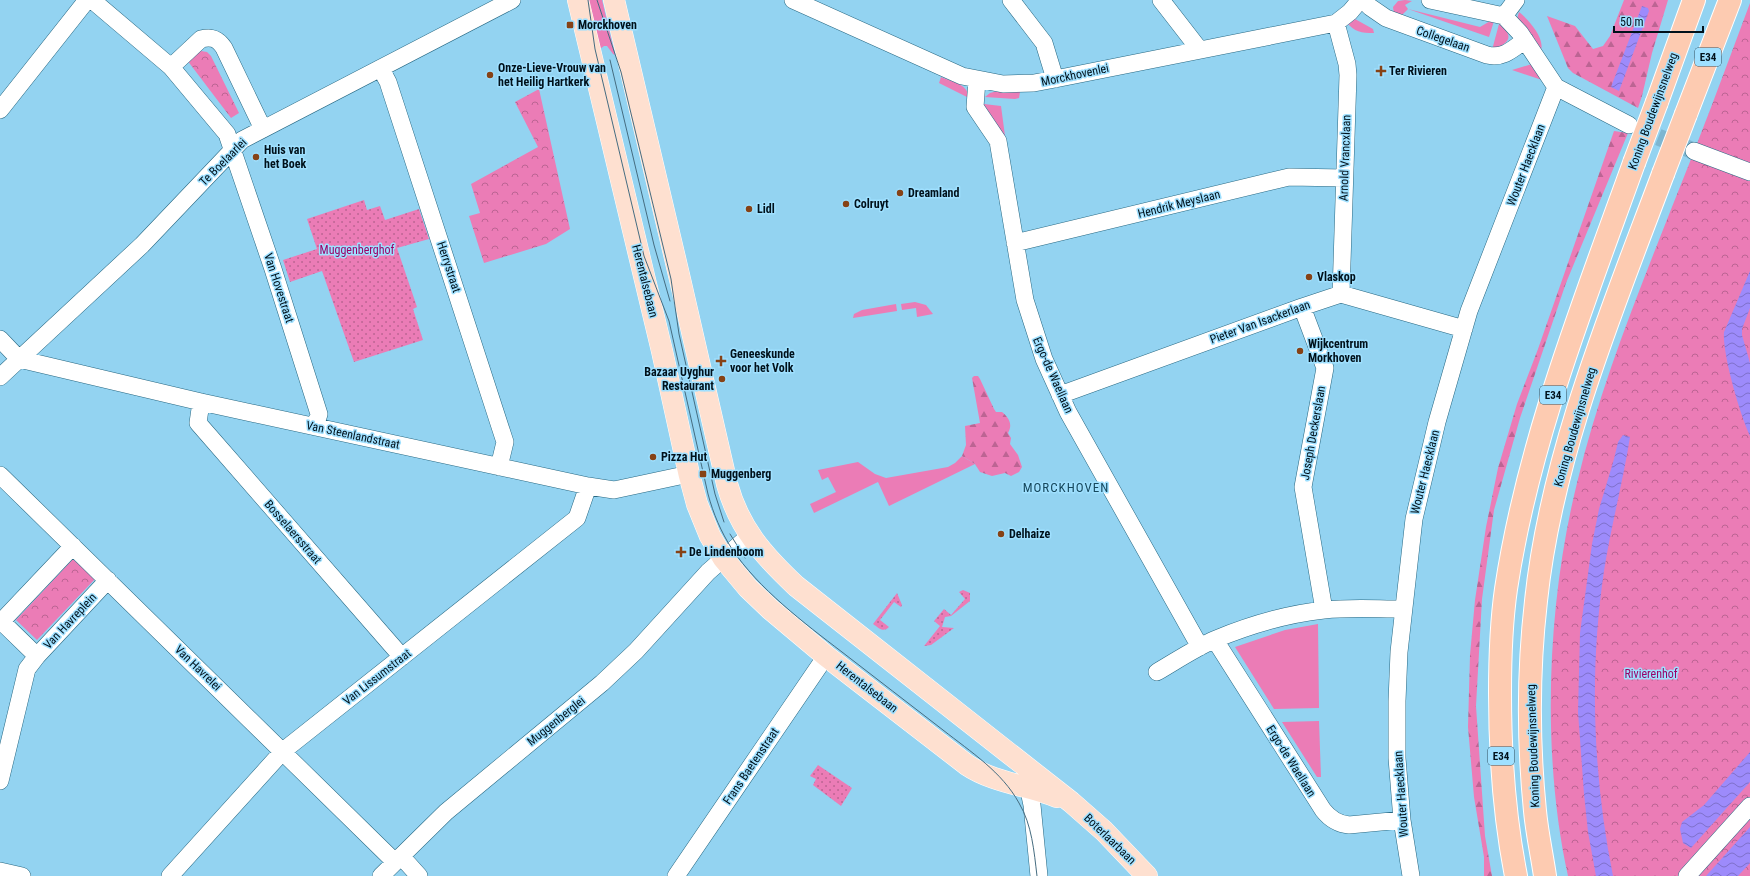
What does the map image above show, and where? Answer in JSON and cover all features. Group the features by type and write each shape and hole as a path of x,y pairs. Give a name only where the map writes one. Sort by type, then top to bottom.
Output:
{"highway":[{"name":"Koning Boudewijnsnelweg","path":"1516,876 1508,836 1502,776 1500,653 1506,590 1528,479 1554,390 1586,295 1694,0"},
{"name":"Koning Boudewijnsnelweg","path":"1545,876 1535,812 1529,709 1536,600 1543,551 1556,490 1581,400 1663,174 1730,0"}],"main road":[{"name":"Herentalsebaan","path":"578,0 660,344 689,474 702,519 710,536 723,558 748,588 770,609 826,656 976,771 994,779 1029,788"},
{"path":"614,0 727,484 735,509 749,536 776,568 815,602 1018,760"},
{"name":"Boterlaarbaan","path":"1018,760 1071,802 1104,831 1147,876"},
{"name":"Boterlaarbaan","path":"1029,788 1071,802"}],"street":[{"path":"0,110 87,0"},
{"name":"Van Hovestraat","path":"92,0 171,67 227,134 273,269 319,414 315,427"},
{"name":"Te Boelaarlei","path":"0,377 142,245 242,140 512,0"},
{"name":"Morckhovenlei","path":"794,0 948,71 977,80 1018,84 1055,79 1336,23 1350,12 1361,0"},
{"path":"1011,0 1044,43 1055,79"},
{"path":"1160,0 1199,50"},
{"name":"Collegelaan","path":"1361,0 1370,8 1386,18 1488,55 1502,56 1525,40"},
{"path":"1430,0 1504,16 1510,21 1525,40 1556,87 1629,125"},
{"path":"1504,16 1516,0"},
{"name":"Arnold Vrancxlaan","path":"1336,23 1347,64 1348,75 1341,294"},
{"path":"171,67 201,39 206,37 216,39 224,48 264,128"},
{"name":"Herrystraat","path":"381,69 390,89 505,442 499,467"},
{"name":"Ergo-de Waellaan","path":"977,80 975,107 998,141 1025,300 1033,330 1044,359 1060,395 1200,647"},
{"name":"Wouter Haecklaan","path":"1411,876 1402,820 1397,758 1397,701 1403,609 1417,500 1469,311 1556,87"},
{"path":"1694,151 1750,172"},
{"name":"Hendrik Meyslaan","path":"1015,243 1289,177 1344,178"},
{"path":"1341,294 1464,329"},
{"name":"Pieter Van Isackerlaan","path":"1060,395 1341,294"},
{"name":"Joseph Deckerslaan","path":"1302,307 1325,368 1303,487 1324,610"},
{"path":"0,339 19,359"},
{"name":"Van Steenlandstraat","path":"19,359 201,402 588,486 614,490 689,474"},
{"name":"Bosselaersstraat","path":"201,402 198,423 402,658"},
{"name":"Van Havrelei","path":"0,475 283,751 398,859 419,876"},
{"name":"Van Lissumstraat","path":"170,876 283,751 577,518 588,486"},
{"path":"723,558 749,536"},
{"name":"Van Havreplein","path":"73,546 1,622 38,656 108,580"},
{"name":"Muggenberglei","path":"380,876 457,803 602,683 625,662 703,577 723,558"},
{"path":"1157,672 1215,640 1249,627 1282,617 1324,610 1359,608 1403,609"},
{"name":"Ergo-de Waellaan","path":"1215,640 1328,816 1342,824 1402,820"},
{"path":"0,781 27,669 38,656"},
{"name":"Frans Baetenstraat","path":"676,876 826,656"},
{"path":"1018,760 1027,778 1029,788 1039,876"},
{"path":"1687,876 1750,806"},
{"path":"0,872 22,876"}],"green space":[{"path":"586,0 602,0 615,55 607,46 600,49"},
{"path":"1624,0 1668,0 1652,53 1638,108 1573,73 1568,68 1547,16 1575,26 1593,49 1603,46 1610,36"},
{"path":"1398,1 1412,1 1405,5 1408,9 1399,18 1394,14 1393,7"},
{"name":"Rivierenhof","path":"1750,3 1750,876 1568,876 1559,829 1551,730 1551,679 1554,628 1559,578 1567,530 1586,448 1607,380 1644,279 1701,134"},
{"path":"1408,9 1480,27 1492,20 1494,21 1489,37"},
{"path":"1519,12 1535,29 1541,40 1541,50 1517,19"},
{"path":"1355,19 1373,29 1374,33 1358,31 1346,22"},
{"path":"1499,24 1507,33 1508,40 1506,43 1492,50"},
{"path":"201,51 207,52 211,56 239,113 231,118 187,60"},
{"path":"1532,64 1542,80 1512,70"},
{"path":"941,77 955,82 963,87 968,93 969,98 939,83"},
{"path":"539,89 570,229 546,244 484,263 469,216 480,213 471,184 538,147 515,102"},
{"path":"997,91 1020,92 1019,98 985,97 990,93"},
{"path":"984,104 1001,106 1005,136 984,107"},
{"path":"1614,131 1628,133 1566,283 1520,418 1494,510 1482,599 1476,706 1485,836 1492,876 1484,876 1484,857 1474,797 1468,727 1470,655 1475,600 1486,527 1498,468 1517,404 1538,349"},
{"name":"Muggenberghof","path":"364,200 367,210 380,206 385,220 419,209 429,239 397,248 417,307 413,309 423,340 354,362 322,271 290,282 283,260 317,249 307,219"},
{"path":"915,302 926,305 933,314 917,317 916,308 902,310 901,304"},
{"path":"896,304 897,311 853,318 854,314 862,310"},
{"path":"974,376 978,376 980,379 996,412 1002,412 1010,421 1008,433 1011,438 1010,444 1018,455 1022,467 1019,472 1011,476 1005,473 992,476 980,472 975,464 962,456 966,445 965,426 980,423 972,378"},
{"path":"962,456 975,464 889,506 878,482 814,513 810,504 836,492 828,477 822,480 818,470 858,462 875,474 886,478 948,467"},
{"path":"73,559 95,579 37,640 16,620"},
{"path":"963,590 970,593 970,601 951,616 945,617 942,627 954,628 931,645 924,646 940,626 934,621 944,609 951,615 965,599 959,592"},
{"path":"897,593 902,605 901,607 894,602 880,620 889,627 883,630 873,624"},
{"path":"1318,624 1319,708 1274,709 1235,647 1285,630"},
{"path":"1319,721 1321,777 1317,777 1282,722"},
{"path":"818,765 852,788 841,806 813,785 816,779 810,776"}],"water":[{"path":"1642,6 1648,8 1649,11 1619,91 1611,87"},
{"path":"1750,271 1750,308 1742,329 1742,335 1750,363 1750,436 1741,414 1732,384 1724,342 1724,332"},
{"path":"1623,435 1630,437 1604,571 1596,647 1595,686 1597,762 1606,838 1613,876 1596,876 1588,832 1578,712 1580,633 1592,544 1599,509 1618,442"},
{"path":"1750,752 1750,782 1691,848 1683,843 1680,829 1682,822 1704,805"},
{"path":"1750,827 1750,863 1738,876 1706,876"}],"tunnel":[{"path":"1635,128 1694,151"}],"tram line":[{"path":"588,0 595,49 644,256 669,321 708,494 724,536 743,564 783,605 995,772 1012,792 1027,820 1032,838 1037,876"},
{"path":"597,0 621,72 671,279 679,334 715,494 724,522"},
{"path":"610,60 654,245 670,301"},
{"path":"730,534 745,558"}],"place":[{"name":"Morckhoven","path":"570,25"},
{"name":"Ter Rivieren","path":"1381,71"},
{"name":"Onze-Lieve-Vrouw van het Heilig Hartkerk","path":"490,75"},
{"name":"Huis van het Boek","path":"256,157"},
{"name":"Dreamland","path":"900,193"},
{"name":"Colruyt","path":"846,204"},
{"name":"Lidl","path":"749,209"},
{"name":"Vlaskop","path":"1309,277"},
{"name":"Wijkcentrum Morkhoven","path":"1300,351"},
{"name":"Geneeskunde voor het Volk","path":"721,361"},
{"name":"Bazaar Uyghur Restaurant","path":"722,379"},
{"name":"Pizza Hut","path":"653,457"},
{"name":"Muggenberg","path":"703,474"},
{"name":"Delhaize","path":"1001,534"},
{"name":"De Lindenboom","path":"681,552"}],"district":[{"name":"MORCKHOVEN","path":"1066,487"}]}
